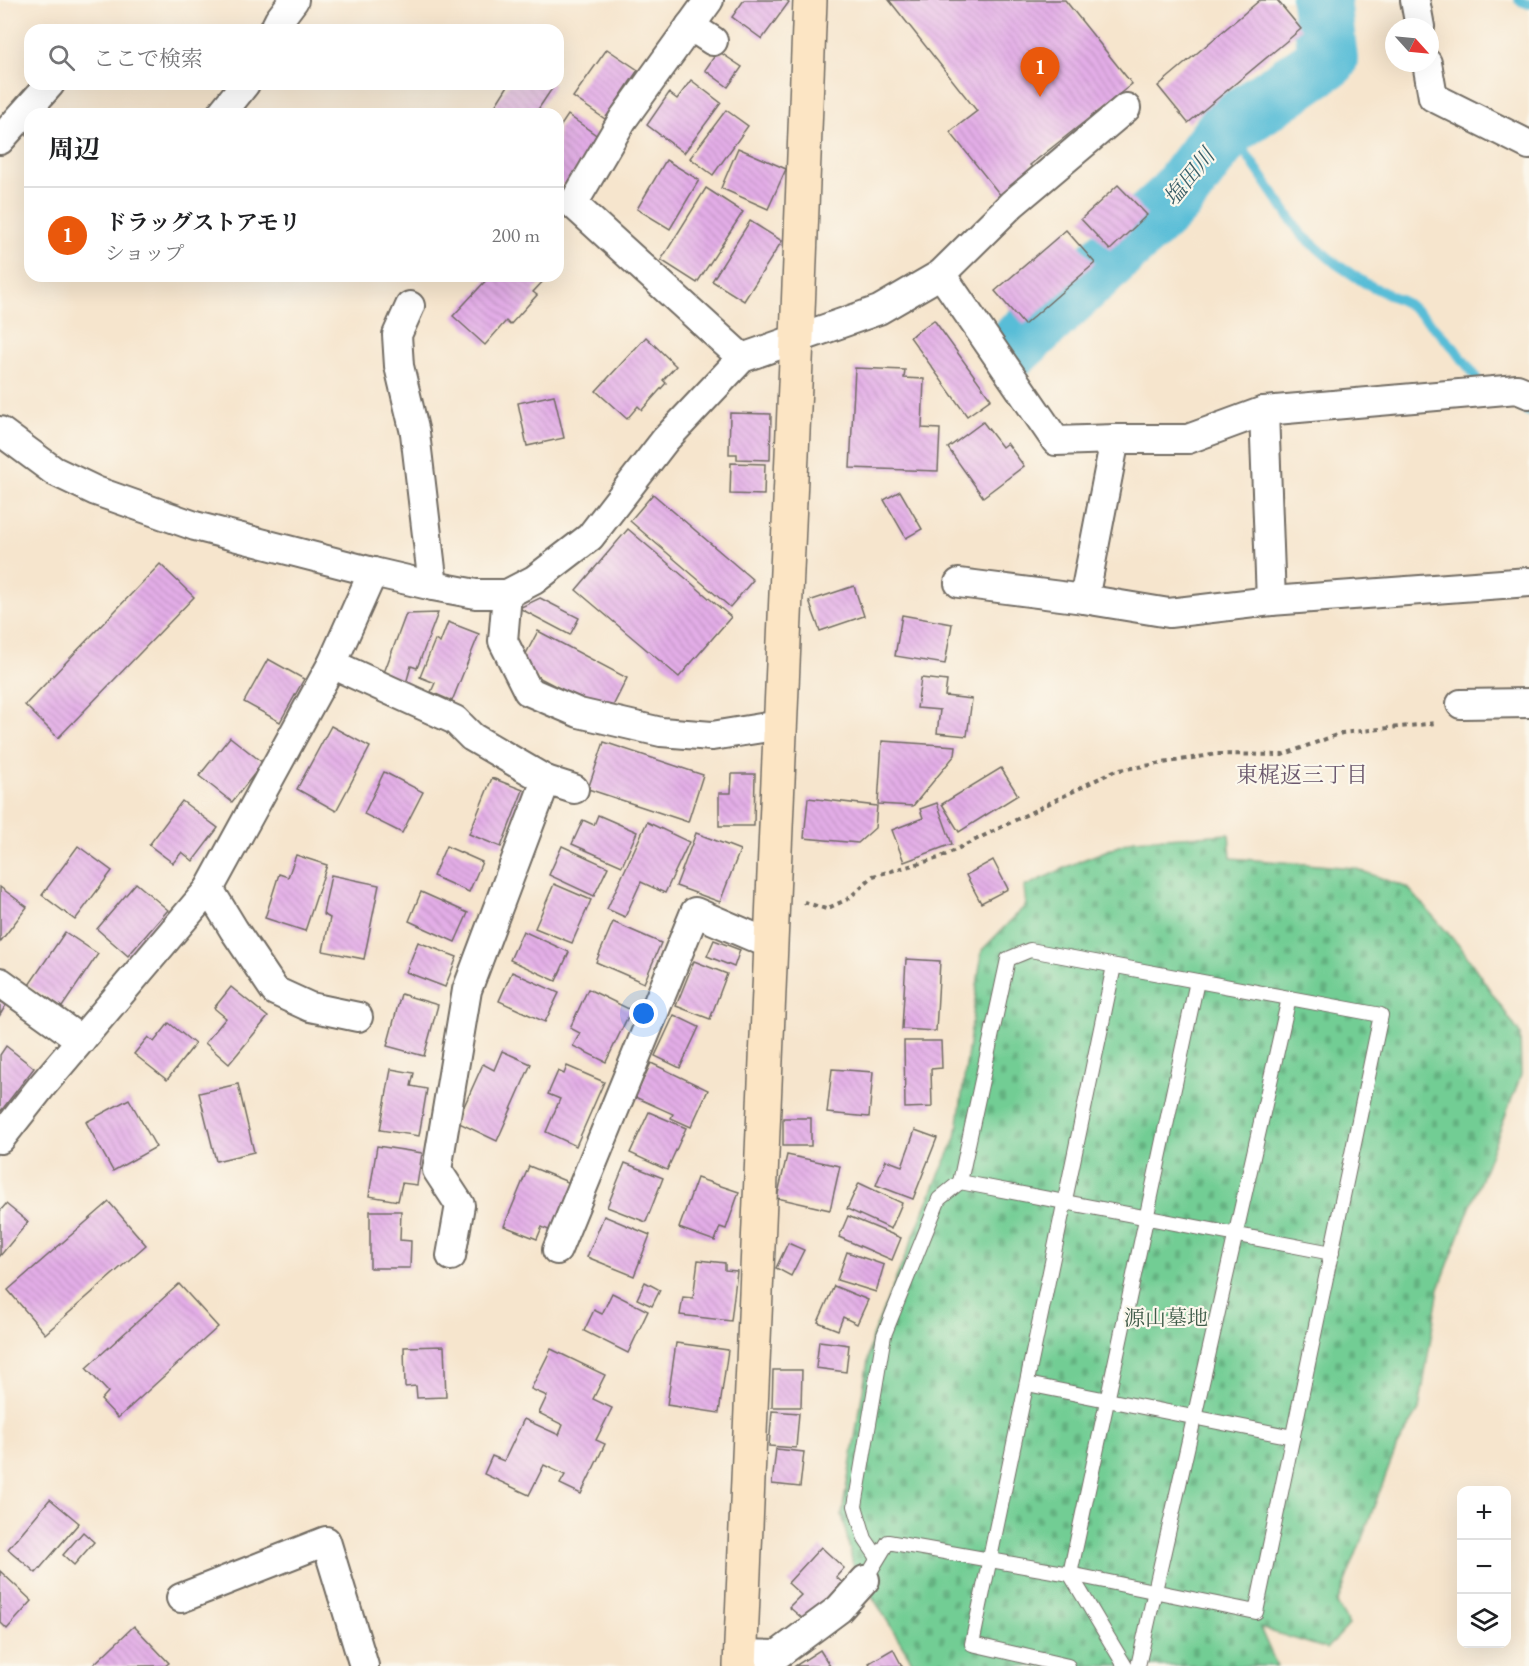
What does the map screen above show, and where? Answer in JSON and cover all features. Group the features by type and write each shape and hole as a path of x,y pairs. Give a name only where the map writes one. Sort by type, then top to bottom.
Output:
{"street":[{"path":"277,24 294,0"},
{"path":"709,0 702,33 622,118 573,204 742,358"},
{"path":"810,0 740,1660 777,1655 839,1609 872,1569"},
{"path":"1415,0 1418,18"},
{"path":"1429,72 1433,97 1529,145"},
{"path":"29,108 45,90"},
{"path":"226,108 240,90"},
{"path":"0,431 54,471 96,491 195,526 433,586 476,594 507,594 534,580 590,537 665,440 742,358 879,310 941,274 1012,204 1126,108"},
{"path":"0,140 24,113"},
{"path":"941,274 1056,441 1115,438 1188,439 1263,411 1517,388 1529,394"},
{"path":"410,306 397,335 399,366 415,433 433,586"},
{"path":"1263,411 1271,601"},
{"path":"1084,599 1115,438"},
{"path":"0,1139 41,1087 210,889 332,664 373,572"},
{"path":"959,583 1084,599 1169,613 1271,601 1529,582"},
{"path":"507,594 502,641 528,691 579,713 661,732 712,736 780,725"},
{"path":"332,664 455,720 472,737 546,780 574,789"},
{"path":"1461,704 1529,703"},
{"path":"451,1256 460,1205 437,1170 467,990 546,780"},
{"path":"210,889 275,991 310,1007 358,1017"},
{"path":"556,1250 695,912 770,944"},
{"path":"0,982 81,1040"},
{"path":"181,1598 327,1541 364,1666"}],"lane":[{"path":"1030,950 1382,1015 1256,1612 1070,1574 888,1542 872,1569 855,1506 884,1335 939,1199 960,1182 1008,959 1030,950"},
{"path":"1068,1666 972,1644 1114,966"},
{"path":"1125,1666 1070,1574 1197,981"},
{"path":"1138,1666 1289,998"},
{"path":"960,1182 1332,1253"},
{"path":"1027,1384 1293,1437"}],"path":[{"path":"773,892 826,909 848,899 873,876 939,858 1114,771 1217,754 1282,755 1342,733 1435,724 1461,704"}],"green space":[{"name":"源山墓地","path":"1229,834 1231,858 1354,868 1408,888 1462,949 1520,1034 1521,1075 1439,1288 1419,1410 1397,1446 1337,1604 1349,1625 1327,1649 1260,1628 1277,1666 915,1666 853,1565 842,1514 872,1337 956,1138 982,950 1026,905 1024,887 1080,861 1134,840"}],"building":[{"path":"744,0 786,0 789,2 762,39 732,17"},
{"path":"889,0 1065,0 1132,84 1030,165 1034,169 1001,196 950,132 977,111"},
{"path":"1260,0 1277,0 1301,29 1188,123 1158,86"},
{"path":"607,49 638,70 605,119 573,97"},
{"path":"718,51 742,67 728,87 705,70"},
{"path":"691,80 721,103 684,153 647,125 669,93 677,99"},
{"path":"505,90 551,90 539,108 494,108"},
{"path":"726,110 748,126 713,175 690,158"},
{"path":"568,115 599,137 566,186 564,184 564,121"},
{"path":"738,148 786,169 768,209 721,188"},
{"path":"666,160 699,180 670,229 637,209"},
{"path":"1118,185 1147,215 1110,250 1081,219"},
{"path":"706,188 743,212 697,283 661,260"},
{"path":"750,221 782,241 744,301 712,281"},
{"path":"1066,230 1095,263 1024,325 995,291"},
{"path":"484,282 542,282 533,292 537,295 510,325 506,321 485,345 453,316"},
{"path":"934,320 991,399 967,416 910,337"},
{"path":"646,337 676,366 663,380 666,383 642,410 638,406 627,419 596,391"},
{"path":"855,368 905,370 904,378 924,379 922,428 940,429 938,471 850,468"},
{"path":"554,395 564,438 527,446 518,403"},
{"path":"730,413 771,414 770,460 737,459 737,454 729,454"},
{"path":"983,422 1002,447 1007,443 1024,466 983,497 948,448"},
{"path":"731,463 765,464 764,495 730,494"},
{"path":"900,491 922,529 906,538 884,500"},
{"path":"653,494 753,580 730,607 630,521"},
{"path":"628,529 731,617 679,677 576,590"},
{"path":"160,564 194,597 58,738 25,705"},
{"path":"854,586 864,616 820,631 809,601"},
{"path":"540,598 579,618 570,635 519,608"},
{"path":"438,613 417,668 411,666 405,687 382,678 406,614"},
{"path":"902,615 952,624 945,664 895,656"},
{"path":"448,622 479,634 452,701 431,692 435,683 420,677 435,640 440,643"},
{"path":"538,631 627,678 609,714 519,667"},
{"path":"268,659 304,679 280,722 244,702"},
{"path":"921,678 947,681 945,696 972,699 967,736 937,733 940,710 917,708"},
{"path":"331,726 370,747 336,811 297,789"},
{"path":"230,737 263,763 232,802 199,776"},
{"path":"882,741 956,746 955,755 913,806 878,804"},
{"path":"604,742 703,775 688,822 588,789"},
{"path":"1001,768 1018,795 959,832 942,804"},
{"path":"384,772 423,792 402,833 364,814"},
{"path":"732,774 755,774 754,826 719,826 719,793 731,793"},
{"path":"492,778 523,790 501,847 469,834"},
{"path":"808,798 877,806 875,828 858,843 804,838"},
{"path":"182,801 218,828 193,861 182,852 173,863 149,845"},
{"path":"937,803 952,844 904,862 892,830 923,818 920,809"},
{"path":"598,815 637,832 622,866 572,844 583,820 594,825"},
{"path":"647,822 689,842 665,893 641,882 625,917 607,909"},
{"path":"696,833 740,850 720,902 676,886"},
{"path":"78,846 112,871 75,920 42,895"},
{"path":"446,846 482,862 469,892 433,876"},
{"path":"562,846 608,867 594,896 549,875"},
{"path":"296,855 327,865 305,931 265,918 279,874 288,877"},
{"path":"993,860 1008,889 981,903 966,875"},
{"path":"331,875 379,885 364,959 323,951 330,918 323,914"},
{"path":"136,883 168,910 128,956 97,929"},
{"path":"554,884 591,900 572,943 535,928"},
{"path":"0,887 27,907 0,942"},
{"path":"421,892 468,913 455,942 409,921"},
{"path":"613,922 661,943 644,983 596,962"},
{"path":"523,931 569,952 556,981 510,960"},
{"path":"65,932 98,954 62,1007 29,985"},
{"path":"714,940 740,950 734,967 707,956"},
{"path":"418,942 457,957 445,987 406,972"},
{"path":"906,959 940,961 936,1031 902,1029"},
{"path":"694,961 727,974 710,1019 676,1006"},
{"path":"512,972 559,993 545,1022 499,1001"},
{"path":"231,987 268,1017 229,1064 205,1043 226,1018 214,1008"},
{"path":"588,989 631,1010 606,1062 573,1046 580,1033 570,1028"},
{"path":"401,994 438,1005 424,1056 387,1046"},
{"path":"0,1001 6,1005 0,1015"},
{"path":"674,1015 699,1027 680,1068 655,1056"},
{"path":"169,1023 195,1044 167,1080 134,1054 148,1037 154,1042"},
{"path":"904,1041 941,1041 942,1068 931,1069 932,1107 905,1108"},
{"path":"6,1046 34,1068 1,1111 0,1055"},
{"path":"502,1051 531,1064 497,1141 457,1122 483,1064 494,1070"},
{"path":"651,1063 708,1090 691,1127 671,1118 673,1114 635,1097"},
{"path":"567,1066 604,1082 576,1146 546,1132 560,1099 548,1094 558,1071 564,1074"},
{"path":"391,1069 414,1073 411,1086 427,1089 419,1136 380,1130"},
{"path":"832,1069 873,1072 869,1117 827,1113"},
{"path":"238,1084 254,1152 216,1161 199,1093"},
{"path":"129,1099 156,1147 113,1171 86,1122"},
{"path":"649,1112 686,1128 667,1170 630,1153"},
{"path":"783,1118 811,1118 811,1146 783,1146"},
{"path":"915,1130 937,1138 913,1199 876,1185 886,1160 902,1166"},
{"path":"377,1146 422,1153 417,1185 402,1183 398,1201 369,1196"},
{"path":"787,1155 840,1166 830,1210 777,1198"},
{"path":"625,1163 663,1178 646,1222 607,1207"},
{"path":"529,1166 575,1185 555,1233 542,1227 537,1239 504,1226"},
{"path":"697,1178 739,1192 726,1229 720,1227 715,1241 679,1228"},
{"path":"859,1183 902,1203 891,1229 847,1209"},
{"path":"109,1202 146,1245 45,1334 8,1290"},
{"path":"6,1204 28,1222 0,1256 0,1211"},
{"path":"370,1211 401,1211 400,1240 411,1241 410,1268 370,1268"},
{"path":"604,1216 650,1235 634,1276 587,1257"},
{"path":"848,1216 901,1238 892,1260 839,1237"},
{"path":"788,1243 804,1250 791,1276 776,1268"},
{"path":"847,1252 884,1265 876,1292 837,1280"},
{"path":"698,1260 725,1263 725,1270 737,1271 731,1321 680,1315 683,1297 693,1298"},
{"path":"645,1282 660,1290 652,1306 637,1299"},
{"path":"179,1284 218,1327 118,1418 101,1400 108,1392 86,1368"},
{"path":"834,1286 868,1300 857,1324 843,1317 838,1330 818,1322"},
{"path":"612,1293 648,1311 628,1353 584,1331 594,1310 602,1314"},
{"path":"819,1341 849,1345 846,1372 816,1368"},
{"path":"676,1343 728,1350 719,1413 667,1405"},
{"path":"444,1346 446,1397 417,1398 416,1386 405,1387 404,1347"},
{"path":"551,1349 605,1375 593,1399 612,1408 596,1440 605,1444 581,1494 560,1484 565,1475 544,1465 529,1495 484,1474 492,1456 504,1461 524,1419 559,1435 563,1425 539,1413 547,1396 531,1389"},
{"path":"773,1370 802,1370 801,1407 772,1407"},
{"path":"772,1411 799,1413 796,1448 769,1446"},
{"path":"776,1449 804,1452 800,1487 772,1484"},
{"path":"50,1499 79,1523 36,1573 8,1549"},
{"path":"83,1532 94,1542 74,1565 63,1555"},
{"path":"821,1547 844,1568 836,1577 844,1584 809,1624 789,1607 801,1595 788,1583"},
{"path":"0,1571 32,1601 7,1629 0,1622"},
{"path":"134,1626 169,1663 165,1666 92,1666"},
{"path":"893,1649 902,1666 871,1666 869,1663"},
{"path":"820,1650 830,1666 795,1666"}],"waterway":[{"name":"塩田川","path":"1014,347 1174,199 1228,127 1328,59 1321,0"},
{"path":"1519,0 1529,4"},
{"path":"1228,127 1301,234 1335,263 1365,283 1406,303 1424,317 1454,348 1476,377"},
{"path":"1521,407 1529,412"}],"place":[{"name":"ドラッグストアモリ","path":"1040,97"}],"district":[{"name":"東梶返三丁目","path":"1302,774"}]}
